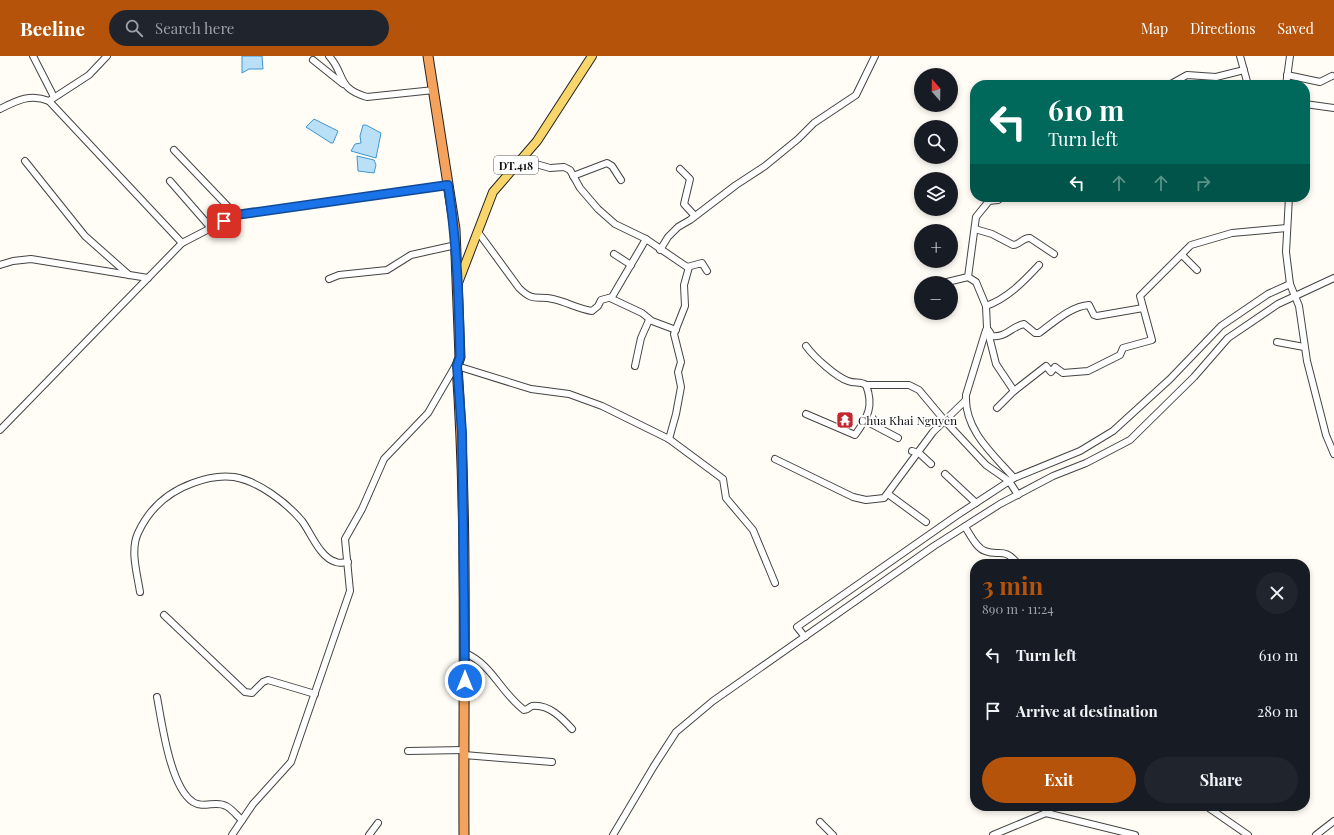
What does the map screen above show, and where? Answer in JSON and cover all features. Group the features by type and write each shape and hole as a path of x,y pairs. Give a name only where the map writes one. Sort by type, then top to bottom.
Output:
{"highway":[{"path":"428,56 456,245 458,283 460,357 457,366 462,433 465,653 464,835"}],"main road":[{"name":"ĐT.418","path":"458,283 493,192 537,141 592,56"}],"street":[{"path":"33,56 54,96"},
{"path":"49,101 54,96 89,75 108,56"},
{"path":"329,56 335,64 344,85"},
{"path":"660,250 668,237 678,227 765,166 798,139 814,123 856,95 875,56"},
{"path":"1240,56 1247,80"},
{"path":"1286,80 1290,56"},
{"path":"313,60 344,85 367,97 434,90"},
{"path":"1178,80 1186,75 1216,77 1244,70"},
{"path":"1287,75 1320,82 1332,76"},
{"path":"0,109 26,98 41,98 49,101 182,243"},
{"path":"1310,105 1334,108"},
{"path":"174,150 236,215"},
{"path":"524,157 536,164 550,168 564,167 570,170 580,188 615,224 646,239 660,250 689,267"},
{"path":"25,161 85,236 130,275"},
{"path":"573,176 607,163 612,166 621,180"},
{"path":"680,169 690,179 684,204 694,215"},
{"path":"170,181 212,228"},
{"path":"0,430 182,243 236,215 448,185"},
{"path":"968,277 976,217 988,202"},
{"path":"1289,202 1286,259 1293,290 1299,306 1304,346 1326,435 1334,454"},
{"path":"997,408 1014,391 1046,366 1051,372 1055,367 1062,373 1088,371 1120,355 1123,348 1152,340 1140,296 1191,245 1232,233 1287,228"},
{"path":"975,229 992,234 1013,245 1030,238 1054,254"},
{"path":"478,232 519,288 526,295 537,299 555,300 582,310 592,311 596,309 601,300 610,298 642,313 649,320 676,330"},
{"path":"610,298 646,239"},
{"path":"330,280 339,275 387,270 411,255 456,245"},
{"path":"614,254 631,265"},
{"path":"1182,255 1197,270"},
{"path":"0,265 13,261 31,259 148,278"},
{"path":"689,267 701,262 708,272"},
{"path":"986,306 1010,293 1039,265"},
{"path":"669,439 676,414 680,387 678,372 680,362 674,341 676,330 685,306 684,285 689,267"},
{"path":"958,279 968,277 976,282 986,306 987,328 996,364 1014,391"},
{"path":"805,637 797,627 976,503 1012,480 1080,451 1113,431 1170,379 1221,326 1268,294 1293,290 1334,278"},
{"path":"613,835 676,732 714,701 934,546 964,527 1018,494 1130,440 1194,377 1228,338 1293,290"},
{"path":"987,328 992,336 997,337 1005,335 1020,324 1024,324 1035,333 1039,333 1066,313 1085,305 1089,305 1094,315 1097,316 1143,308"},
{"path":"635,366 641,338 649,320"},
{"path":"987,328 966,400 972,426 977,436 1012,480 1018,494"},
{"path":"1278,342 1304,346"},
{"path":"806,346 814,357 840,377 849,381 860,381 866,385 909,385 919,390 944,421 986,465 1012,480"},
{"path":"232,835 253,804 291,762 350,591 345,539 362,509 384,459 428,413 460,357"},
{"path":"457,366 531,389 569,394 602,406 669,439 723,479 726,498 753,530 775,583"},
{"path":"806,414 854,436 871,407 870,395 866,385"},
{"path":"775,459 853,497 877,500 884,498 919,453 933,432 966,400"},
{"path":"864,420 898,438"},
{"path":"912,451 919,453 931,464"},
{"path":"945,474 976,503"},
{"path":"140,592 134,549 135,540 142,524 159,503 171,494 181,488 211,478 234,477 249,482 271,494 301,520 330,559 337,563 348,562"},
{"path":"888,494 926,522"},
{"path":"964,527 981,549 1006,553 1013,559"},
{"path":"164,615 245,692 252,693 262,682 268,680 315,694"},
{"path":"465,653 482,662 514,702 524,710 531,706 549,709 557,714 572,728"},
{"path":"157,697 170,762 176,778 190,800 198,804 209,806 218,804 227,806 242,820"},
{"path":"408,751 464,752 552,762"},
{"path":"993,835 1046,814 1049,811"},
{"path":"1213,811 1248,835"},
{"path":"1046,814 1135,835"},
{"path":"1316,835 1334,821"},
{"path":"820,822 832,835"},
{"path":"370,835 378,823"}],"water":[{"path":"242,56 262,56 263,69 249,69 242,73"},
{"path":"314,119 338,131 333,143 306,127"},
{"path":"363,125 366,125 381,133 376,158 351,151 355,144 361,143 360,136"},
{"path":"357,156 374,160 376,165 374,173 358,171"}],"place":[{"name":"Chùa Khai Nguyên","path":"845,420"}],"route":[{"path":"224,221 236,215 448,185 455,229 458,283 460,357 457,366 462,433 465,681"}]}
